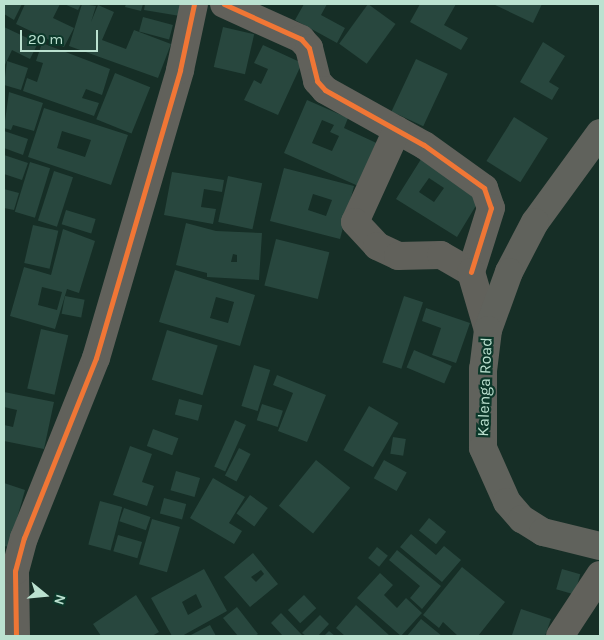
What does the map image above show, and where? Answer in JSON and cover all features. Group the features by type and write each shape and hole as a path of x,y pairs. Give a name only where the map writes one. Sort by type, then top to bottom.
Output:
{"main road":[{"name":"Kalenga Road","path":"600,133 535,222 509,272 488,330 483,448 507,502 522,519 543,532 600,546"}],"street":[{"path":"16,636 15,571 24,538 96,358 180,70 194,4"},
{"path":"224,4 306,42 319,85 397,130 467,174 490,197 488,227 471,272 488,330"},
{"path":"397,130 355,222 377,246 398,256 441,255 471,272"},
{"path":"560,636 600,575"}],"building":[{"path":"4,4 22,4 14,20 4,14"},
{"path":"25,4 60,4 53,18 74,28 64,47 16,24"},
{"path":"64,4 81,4 78,10"},
{"path":"82,4 96,6 91,22 98,5 114,12 102,40 126,49 134,30 171,44 158,78 69,46"},
{"path":"126,4 143,4 141,11 125,7"},
{"path":"145,4 185,4 180,16 144,10"},
{"path":"304,4 327,4 321,15 345,28 337,43 295,20"},
{"path":"368,4 396,24 367,64 339,44"},
{"path":"420,4 456,4 444,25 468,38 461,50 410,22"},
{"path":"493,4 542,4 533,23"},
{"path":"143,17 173,25 169,40 139,31"},
{"path":"4,27 38,43 30,59 12,50 4,67"},
{"path":"223,27 254,34 245,74 214,67"},
{"path":"543,42 565,56 549,82 559,88 552,100 520,82"},
{"path":"42,43 110,69 102,95 86,89 82,98 99,103 94,116 23,91 27,78 37,82 43,63 36,61"},
{"path":"263,45 302,63 278,115 244,100 254,80 261,84 268,69 254,63"},
{"path":"416,59 448,74 423,126 391,112"},
{"path":"7,61 28,68 21,90 4,85"},
{"path":"115,73 150,87 132,134 96,119"},
{"path":"9,92 43,103 34,131 13,125 11,130 4,128"},
{"path":"307,100 348,118 344,128 383,146 365,189 284,153","holes":["322,120 334,125 330,132 339,136 332,151 312,143"]},
{"path":"44,108 128,135 111,185 28,157","holes":["62,131 91,140 85,157 57,148"]},
{"path":"514,117 548,138 520,182 486,161"},
{"path":"4,131 28,139 23,155 4,148"},
{"path":"4,155 28,163 22,180 4,174"},
{"path":"423,156 483,194 457,237 396,199","holes":["429,178 444,188 434,202 419,192"]},
{"path":"30,162 50,168 35,218 15,212"},
{"path":"284,168 354,186 340,239 270,221","holes":["313,194 332,200 326,216 308,210"]},
{"path":"54,171 73,177 57,227 38,220"},
{"path":"172,172 224,180 222,192 204,189 201,207 216,209 213,224 164,215"},
{"path":"228,176 262,183 252,229 218,222"},
{"path":"4,189 19,193 14,210 4,208"},
{"path":"66,210 96,219 91,233 62,224"},
{"path":"186,223 216,231 262,233 259,280 207,277 207,273 176,265","holes":["233,254 237,255 237,262 231,262"]},
{"path":"33,225 58,231 50,269 24,263"},
{"path":"63,229 95,241 79,293 67,289 55,329 10,316 24,267 51,275","holes":["42,287 62,292 57,310 38,305"]},
{"path":"276,239 329,252 318,299 264,286"},
{"path":"175,270 255,295 240,346 159,322","holes":["216,297 234,302 228,323 210,318"]},
{"path":"65,296 85,300 81,317 62,314"},
{"path":"404,296 423,302 401,369 382,363"},
{"path":"426,308 470,323 456,363 432,355 441,328 422,321"},
{"path":"41,329 68,335 55,395 27,388"},
{"path":"167,330 218,345 202,395 152,380"},
{"path":"414,350 452,366 444,384 407,367"},
{"path":"254,365 270,370 258,411 241,406"},
{"path":"277,375 326,395 307,442 278,431 293,393 273,385"},
{"path":"4,392 54,402 44,449 4,441 4,425 13,427 17,410 4,407"},
{"path":"179,399 202,405 198,421 175,414"},
{"path":"262,404 283,411 278,427 257,420"},
{"path":"369,406 398,423 373,467 344,450"},
{"path":"235,420 246,425 225,471 214,467"},
{"path":"153,429 178,438 172,455 147,446"},
{"path":"393,437 406,439 403,456 390,454"},
{"path":"130,446 152,454 142,482 154,486 147,506 113,495"},
{"path":"239,448 251,454 237,482 225,476"},
{"path":"316,460 350,488 313,534 279,506"},
{"path":"384,460 407,473 397,491 374,478"},
{"path":"176,471 200,478 195,497 170,490"},
{"path":"213,478 245,497 229,523 242,531 234,544 190,518"},
{"path":"4,483 25,490 9,547 4,546"},
{"path":"250,495 268,508 254,527 236,514"},
{"path":"164,498 186,504 182,519 160,513"},
{"path":"100,501 122,507 111,550 88,544"},
{"path":"124,508 150,517 146,530 119,521"},
{"path":"429,518 446,532 436,544 419,530"},
{"path":"152,519 180,527 167,572 139,564"},
{"path":"411,534 436,555 444,546 461,560 442,582 400,547"},
{"path":"118,535 142,542 137,558 113,551"},
{"path":"377,547 388,556 379,567 368,558"},
{"path":"397,550 441,586 422,609 410,598 420,586 389,560"},
{"path":"253,553 278,584 250,607 224,577","holes":["261,570 264,574 256,582 251,577"]},
{"path":"462,567 505,602 478,636 458,636 443,622 439,628 423,615"},
{"path":"204,569 227,611 182,636 172,636 151,598","holes":["196,594 202,607 188,615 182,602"]},
{"path":"562,569 580,574 574,594 556,589"},
{"path":"380,573 393,585 384,595 397,608 406,598 422,613 401,636 357,598"},
{"path":"136,595 159,632 152,636 101,636 93,624"},
{"path":"304,595 316,608 300,623 288,610"},
{"path":"356,605 390,636 345,636 336,628"},
{"path":"237,607 258,634 255,636 238,636 223,618"},
{"path":"521,609 551,619 545,636 512,635"},
{"path":"281,613 303,636 283,636 271,623"},
{"path":"320,615 329,624 318,636 306,636 302,633"},
{"path":"421,619 442,636 407,636"},
{"path":"210,625 216,636 189,636"},
{"path":"329,631 335,636 324,636"}],"cycle path":[{"path":"16,636 15,571 24,538 96,358 180,70 194,4"},
{"path":"224,4 301,39 309,48 317,81 325,90 424,145 484,188 491,208 471,272"}]}
